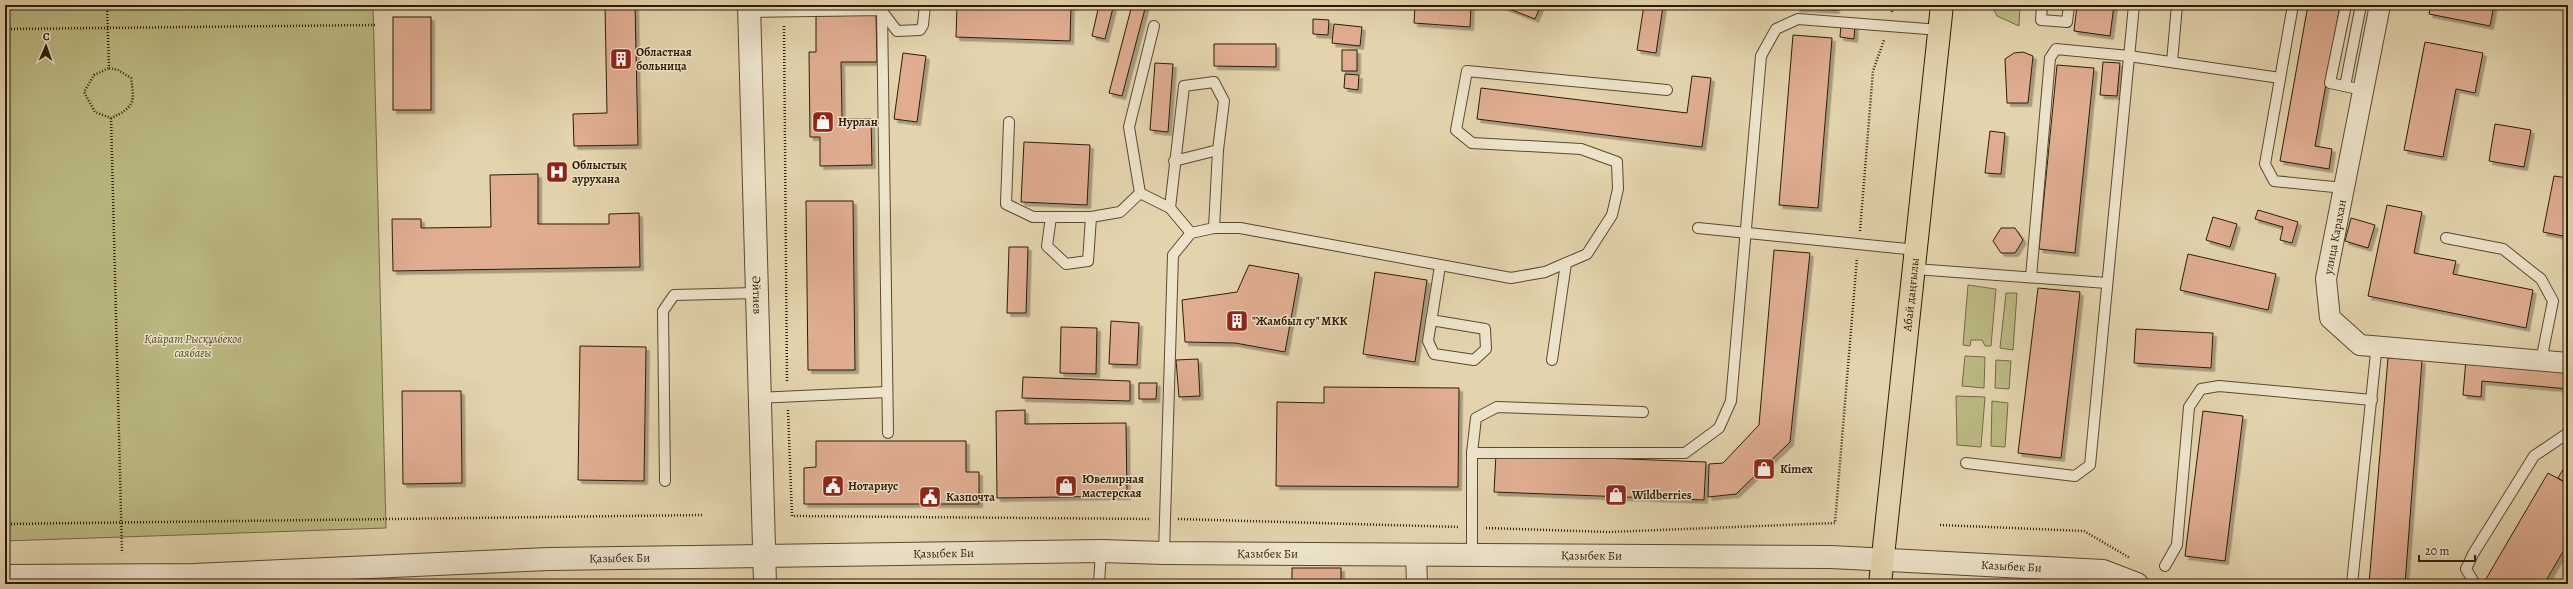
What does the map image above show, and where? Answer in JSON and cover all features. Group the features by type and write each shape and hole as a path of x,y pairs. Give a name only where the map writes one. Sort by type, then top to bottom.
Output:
{"main road":[{"name":"Абай даңғылы","path":"1880,584 1916,260 1942,5"}],"street":[{"name":"улица Карахан","path":"2380,5 2354,88 2344,188 2326,279 2330,318 2360,345 2377,343 2568,363"},
{"name":"Әйтиев","path":"749,8 765,584"},
{"name":"Қазыбек Би","path":"5,576 194,575 549,559 1101,550 1164,553 1823,557 1883,560"},
{"path":"1416,554 1417,584"},
{"name":"Казыбек Би","path":"1883,560 2103,570 2135,578"}],"lane":[{"path":"880,8 897,31 911,32 920,30 924,25 925,5"},
{"path":"2042,5 2041,20 2067,22 2069,5"},
{"path":"1966,463 2075,476 2090,465 2134,5"},
{"path":"2172,62 2177,5"},
{"path":"2293,5 2265,164 2274,181 2344,188"},
{"path":"2346,5 2330,83 2354,88 2361,5"},
{"path":"749,8 784,11 880,8"},
{"path":"880,8 888,433"},
{"path":"1472,452 1685,453 1720,428 1731,401 1761,56 1776,29 1798,18 1940,30"},
{"path":"1140,193 1129,127 1154,26"},
{"path":"2031,277 2050,58 2056,49 2129,56 2280,78"},
{"path":"1164,553 1173,255 1191,233 1214,228 1240,228 1511,278 1545,272 1587,254 1612,215 1618,189 1617,162 1581,149 1472,143 1456,130 1467,70 1667,90"},
{"path":"1170,208 1174,161 1184,86 1214,82 1224,101 1218,150 1214,228"},
{"path":"1008,122 1006,204 1033,217 1091,217 1120,212 1140,193"},
{"path":"1174,161 1218,150"},
{"path":"1140,193 1170,208 1191,233"},
{"path":"1051,217 1047,246 1066,264 1088,261 1091,217"},
{"path":"1698,228 1746,235 1858,245 1916,260 2031,277 2107,283"},
{"path":"2446,238 2503,249 2541,278 2553,301 2541,361"},
{"path":"1552,360 1566,263"},
{"path":"1431,320 1485,329 1486,349 1474,360 1434,354 1428,341 1431,320 1440,266"},
{"path":"665,481 663,311 674,295 756,293"},
{"path":"2352,584 2377,343"},
{"path":"2165,566 2177,545 2189,407 2201,389 2219,386 2372,400"},
{"path":"759,398 887,392"},
{"path":"1472,555 1472,452 1476,418 1497,407 1643,412"},
{"path":"2475,584 2466,569 2473,554 2534,456 2568,433"},
{"path":"1099,584 1101,550"}],"path":[{"path":"107,5 109,68"},
{"path":"1891,17 1893,5"},
{"path":"784,11 787,390"},
{"path":"5,30 375,25"},
{"path":"1483,528 1609,532 1835,522 1873,71 1885,37"},
{"path":"109,68 118,70 131,78 134,97 127,111 111,118 95,112 84,92 94,75 109,68"},
{"path":"111,118 122,553"},
{"path":"788,405 792,516 1153,519"},
{"path":"5,524 702,515"},
{"path":"1176,519 1467,528"},
{"path":"1940,525 2084,531 2135,578"},
{"path":"2162,576 2174,584"}],"green space":[{"name":"Қайрат Рысқұлбеков саябағы","path":"5,5 373,5 386,528 5,541"},
{"path":"2020,5 2019,26 1997,16 1992,6"},
{"path":"1968,285 1996,289 1991,346 1985,346 1982,340 1971,340 1970,346 1963,345"},
{"path":"2006,293 2017,293 2013,350 2000,348"},
{"path":"1965,356 1985,357 1984,388 1962,386"},
{"path":"1996,360 2011,361 2009,389 1995,388"},
{"path":"1956,396 1985,397 1981,447 1957,445"},
{"path":"1992,401 2008,403 2005,447 1991,446"},
{"path":"1978,580 2073,581 2072,584 1978,584"}],"building":[{"name":"Областная больница","path":"605,5 635,5 638,145 574,146 573,114 607,113"},
{"path":"957,5 1071,5 1070,41 956,37"},
{"path":"1099,5 1113,8 1105,39 1092,36"},
{"path":"1132,5 1146,5 1122,96 1109,93"},
{"path":"1415,5 1471,5 1470,27 1414,23"},
{"path":"1499,5 1541,5 1535,19"},
{"path":"1644,5 1663,6 1656,53 1637,50"},
{"path":"1796,5 1836,5 1836,10 1796,8"},
{"path":"2077,5 2114,5 2110,36 2074,31"},
{"path":"2308,5 2340,5 2315,146 2332,149 2329,169 2280,161"},
{"path":"2431,5 2494,5 2490,26 2429,14"},
{"path":"876,15 877,62 841,62 842,119 871,119 872,165 820,166 820,137 810,137 809,52 816,52 816,16"},
{"path":"393,17 431,17 431,110 393,110"},
{"path":"1313,19 1329,20 1328,35 1313,34"},
{"path":"1841,23 1855,24 1854,39 1840,37"},
{"path":"1334,24 1362,27 1360,46 1332,43"},
{"path":"1793,35 1832,38 1818,208 1779,205"},
{"path":"2425,42 2483,53 2475,93 2456,89 2443,157 2404,150"},
{"path":"1214,44 1276,44 1276,67 1214,66"},
{"path":"1342,50 1357,50 1357,71 1342,71"},
{"path":"2023,52 2033,56 2028,103 2007,103 2005,59 2014,53"},
{"path":"903,53 926,56 917,122 894,119"},
{"path":"2103,62 2120,63 2117,96 2100,95"},
{"path":"1155,63 1173,64 1168,132 1150,130"},
{"path":"2057,65 2094,68 2075,253 2039,249"},
{"path":"1345,74 1359,75 1358,90 1344,88"},
{"path":"1692,76 1711,78 1702,147 1477,119 1481,88 1687,113"},
{"path":"2495,124 2531,130 2524,167 2489,161"},
{"path":"1990,131 2005,133 2001,174 1985,173"},
{"path":"1024,142 1090,145 1087,205 1021,202"},
{"path":"538,174 538,224 609,224 609,214 639,213 640,267 393,271 392,219 421,219 421,228 491,227 490,175"},
{"path":"2554,176 2568,178 2568,237 2543,232"},
{"path":"806,201 853,201 855,370 808,370"},
{"path":"2387,205 2422,212 2414,253 2456,261 2453,274 2533,290 2526,328 2368,296"},
{"path":"2258,210 2298,222 2292,243 2280,240 2283,227 2255,219"},
{"path":"2213,217 2237,224 2230,247 2206,240"},
{"path":"2351,218 2375,225 2368,248 2345,241"},
{"path":"2001,228 2015,228 2023,240 2015,253 2001,253 1993,241"},
{"path":"1009,247 1028,247 1026,313 1007,313"},
{"path":"1774,250 1810,253 1790,442 1736,494 1708,497 1709,464 1723,463 1759,425"},
{"path":"2188,254 2276,274 2268,310 2180,290"},
{"name":"\"Жамбыл су\" МКК","path":"1249,265 1299,274 1285,352 1235,343 1185,342 1182,300 1237,292"},
{"path":"1375,272 1427,280 1415,362 1363,354"},
{"path":"2038,288 2080,292 2061,458 2018,453"},
{"path":"1111,321 1139,323 1137,365 1109,364"},
{"path":"1061,327 1097,328 1096,374 1060,373"},
{"path":"2136,329 2213,333 2211,368 2134,363"},
{"path":"580,346 646,347 644,481 578,480"},
{"path":"2388,358 2422,360 2405,584 2369,584"},
{"path":"1198,359 1200,396 1179,397 1176,360"},
{"path":"2466,359 2568,369 2568,389 2482,381 2481,397 2463,395"},
{"path":"1023,377 1130,381 1130,401 1022,398"},
{"path":"1139,383 1157,383 1156,399 1139,399"},
{"path":"1324,387 1459,388 1458,487 1276,486 1277,402 1324,403"},
{"path":"402,391 461,391 462,483 403,484"},
{"path":"1025,410 1025,424 1126,423 1127,496 997,498 996,411"},
{"path":"2203,411 2243,416 2225,561 2185,556"},
{"path":"816,441 966,441 966,472 979,472 979,504 804,504 804,468 816,467"},
{"path":"1496,454 1706,462 1704,500 1494,492"},
{"path":"2568,461 2568,484 2558,478"},
{"path":"2548,473 2568,484 2568,543 2544,584 2483,584"},
{"path":"1292,568 1341,568 1341,584 1292,584"}],"place":[{"name":"Областная больница","path":"621,59"},
{"name":"Нурлан","path":"823,122"},
{"name":"Облыстық аурухана","path":"557,172"},
{"name":"\"Жамбыл су\" МКК","path":"1237,321"},
{"name":"Kimex","path":"1764,469"},
{"name":"Нотариус","path":"833,486"},
{"name":"Ювелирная мастерская","path":"1066,486"},
{"name":"Wildberries","path":"1616,495"},
{"name":"Казпочта","path":"930,497"}]}
